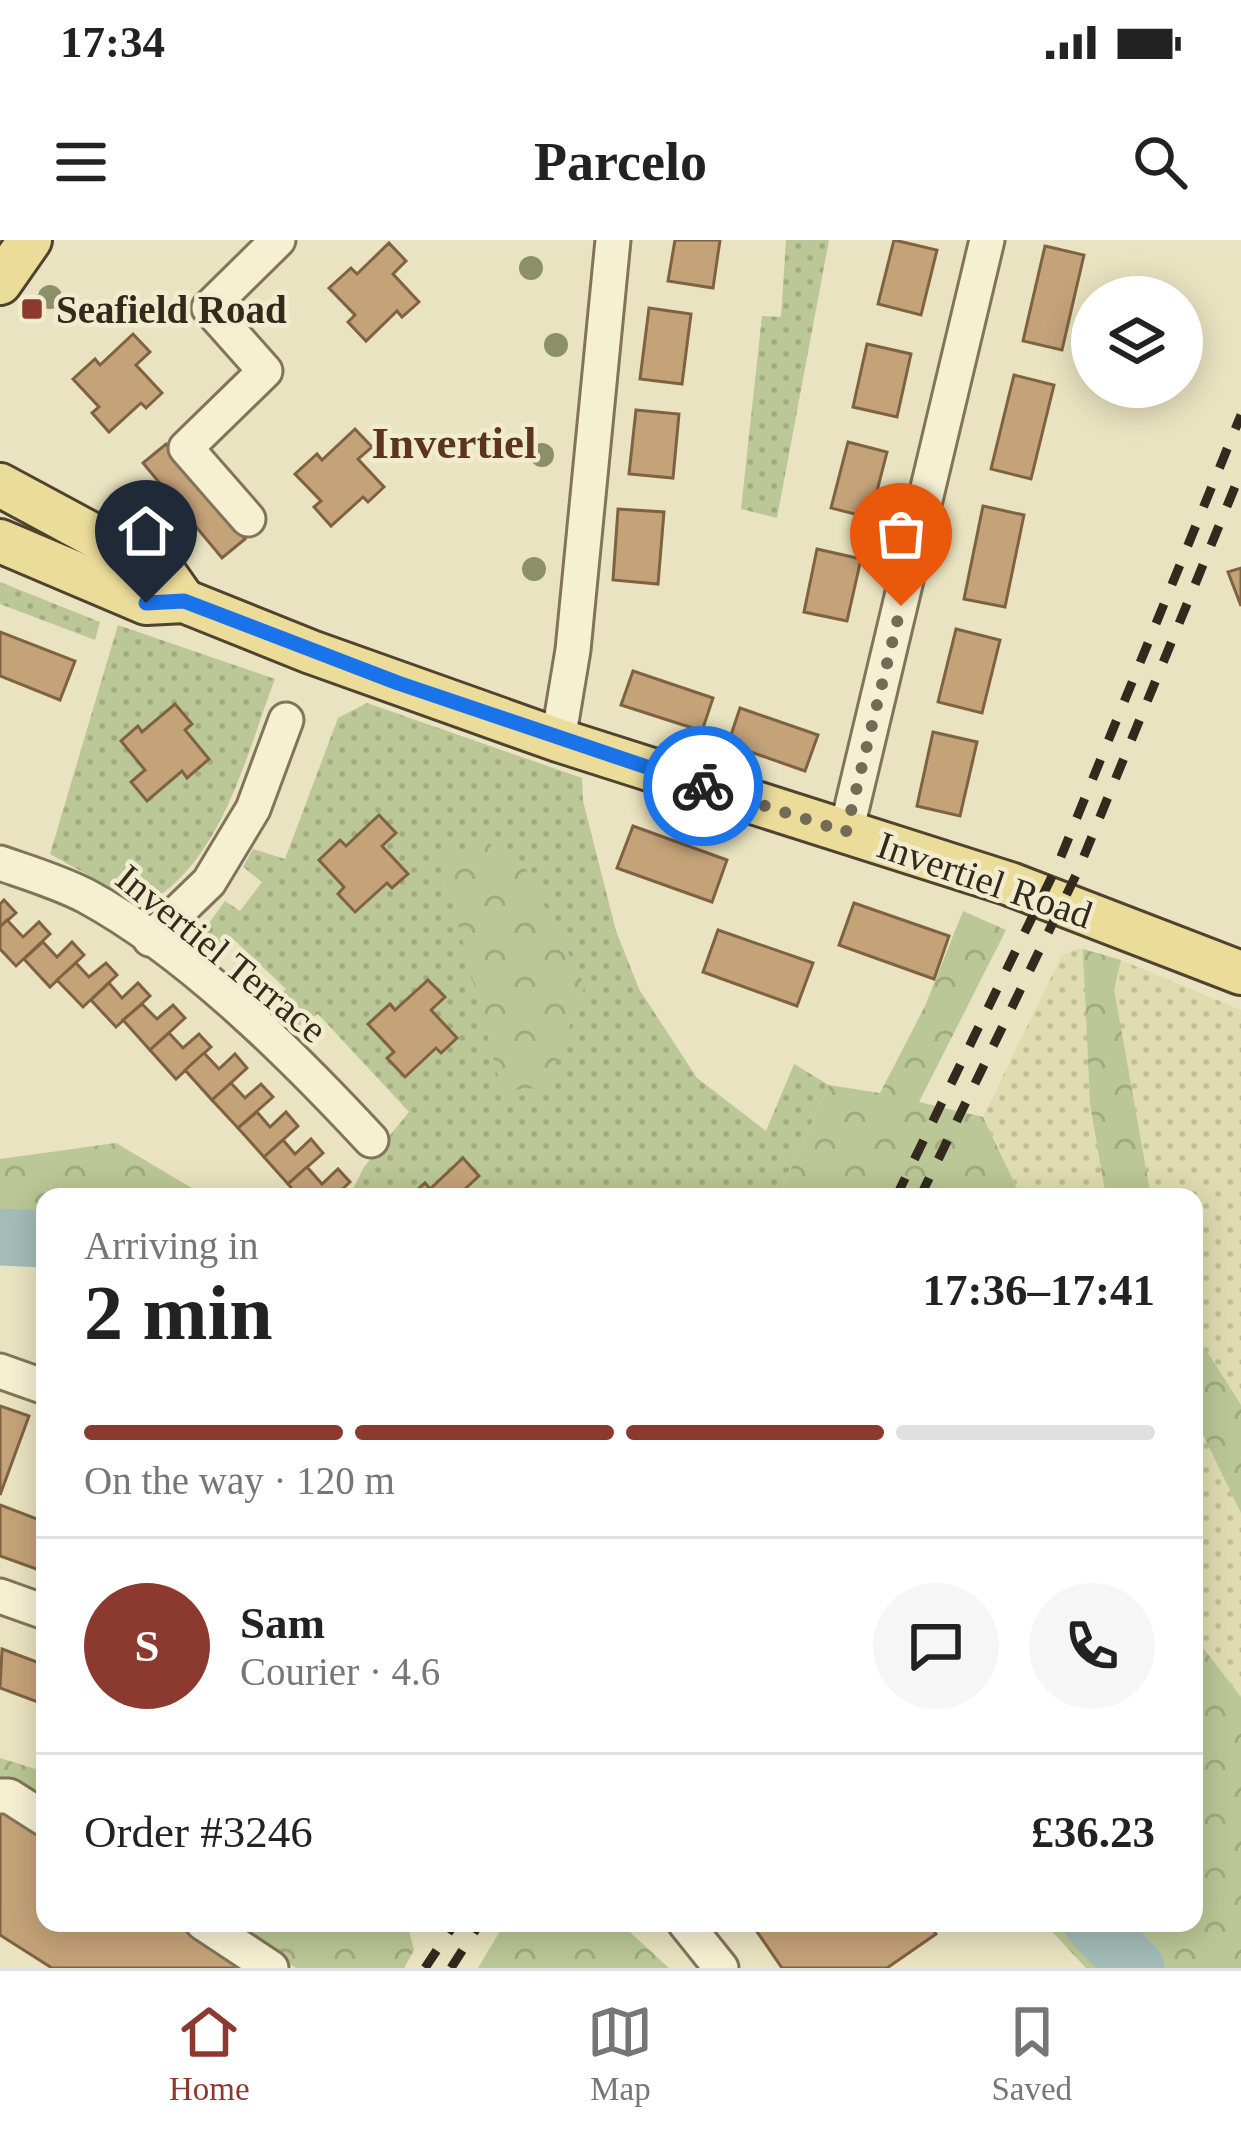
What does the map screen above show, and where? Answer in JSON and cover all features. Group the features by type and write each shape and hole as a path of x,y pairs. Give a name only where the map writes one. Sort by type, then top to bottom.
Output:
{"main road":[{"path":"0,283 30,240"},
{"name":"Invertiel Road","path":"0,485 165,574 184,601"},
{"name":"Invertiel Road","path":"0,541 146,603 184,601 558,740 1010,884 1241,973"}],"street":[{"path":"248,519 186,448 265,371 209,308 278,240"},
{"path":"558,740 573,650 613,240"},
{"path":"846,832 987,240"},
{"path":"150,939 209,882 253,809 286,720"},
{"name":"Invertiel Terrace","path":"0,863 88,897 150,939 241,1012 371,1140"},
{"path":"0,1371 36,1384"},
{"path":"0,1596 36,1609"},
{"path":"0,1796 9,1796 36,1814"},
{"path":"216,1932 271,1968"},
{"path":"692,1932 722,1968"}],"shaded area":[{"path":"1078,948 1121,960 1241,1010 1241,1697 1203,1648 1203,1188 1017,1188 983,1117 1062,955"}],"green space":[{"path":"786,240 829,240 777,518 741,509 762,316 781,317"},
{"path":"0,582 100,622 95,640 0,604"},
{"path":"118,625 275,679 241,774 212,836 193,864 143,906 50,854"},
{"path":"367,703 582,778 583,801 616,931 639,989 697,1078 766,1131 794,1064 829,1085 782,1188 354,1188 364,1167 409,1112 318,1014 283,1035 262,1014 286,989 230,936 209,954 201,934 225,901 240,911 262,882 243,867 253,849 285,859 338,718"},
{"path":"486,841 525,867 585,986 546,1087 502,1091 441,858"},
{"path":"963,911 1006,930 919,1102 983,1117 1017,1188 782,1188 829,1085 880,1093 925,1006"},
{"path":"1083,949 1121,960 1114,989 1149,1188 1104,1188 1090,1104"},
{"path":"116,1143 192,1188 36,1188 36,1260 0,1256 0,1159"},
{"path":"1203,1345 1241,1405 1241,1513 1203,1435"},
{"path":"1203,1648 1241,1697 1241,1968 1086,1968 1052,1932 1203,1932"},
{"path":"0,1758 36,1769 36,1804 0,1785"},
{"path":"239,1932 409,1932 414,1950 404,1968 296,1968"},
{"path":"500,1932 630,1932 669,1968 478,1968"}],"building":[{"path":"675,240 720,240 713,288 668,281"},
{"path":"894,240 937,250 921,315 878,304"},
{"path":"389,243 406,261 393,274 419,302 402,317 397,311 366,341 348,322 355,315 329,288 351,268 357,274"},
{"path":"1045,246 1084,255 1079,276 1071,276 1071,311 1062,350 1023,341"},
{"path":"649,308 691,314 682,384 640,379"},
{"path":"133,334 150,352 136,365 162,393 146,408 141,403 109,432 92,413 99,407 73,379 95,359 100,365"},
{"path":"867,344 911,354 897,417 853,407"},
{"path":"1014,375 1054,385 1031,479 991,469"},
{"path":"636,410 679,414 673,478 629,474"},
{"path":"355,429 372,447 358,459 384,487 368,502 363,497 331,526 314,507 321,501 295,474 317,454 322,460"},
{"path":"848,442 887,452 870,518 831,508"},
{"path":"166,444 245,539 222,558 143,463"},
{"path":"983,506 1024,515 1005,607 964,599"},
{"path":"618,509 664,512 658,584 613,580"},
{"path":"817,549 861,559 847,621 804,612"},
{"path":"1241,568 1241,606 1228,572"},
{"path":"956,629 1000,640 982,713 938,702"},
{"path":"0,632 75,661 60,700 0,676"},
{"path":"633,671 713,698 702,731 621,705"},
{"path":"175,704 192,724 185,730 209,759 187,778 182,771 147,801 131,782 145,770 121,741 138,726 142,732"},
{"path":"740,708 818,735 805,771 728,744"},
{"path":"933,732 977,742 960,816 917,806"},
{"path":"379,815 396,833 382,846 408,874 392,888 387,883 355,912 338,894 344,887 319,860 340,840 346,846"},
{"path":"633,826 727,860 712,902 617,868"},
{"path":"4,900 16,913 0,927 0,904"},
{"path":"854,903 949,936 934,979 839,945"},
{"path":"7,920 23,937 39,922 50,934 16,966 0,949 0,927"},
{"path":"718,930 813,963 797,1006 703,972"},
{"path":"43,942 57,957 72,942 84,955 50,987 24,959"},
{"path":"76,963 89,977 106,963 117,975 83,1007 57,980"},
{"path":"428,980 445,997 431,1010 457,1038 441,1053 436,1048 405,1077 387,1058 394,1052 368,1024 390,1004 395,1010"},
{"path":"109,983 122,998 138,983 150,996 116,1027 91,1000"},
{"path":"142,1004 157,1019 173,1005 185,1018 150,1050 123,1020"},
{"path":"169,1033 183,1048 199,1034 211,1047 176,1079 150,1050"},
{"path":"204,1053 219,1069 235,1054 247,1068 212,1100 185,1070"},
{"path":"231,1083 245,1098 261,1084 273,1097 238,1128 212,1100"},
{"path":"257,1112 270,1127 286,1112 298,1126 264,1157 238,1128"},
{"path":"311,1139 323,1153 288,1184 264,1157 283,1140 295,1154"},
{"path":"463,1158 479,1176 466,1188 431,1188"},
{"path":"307,1167 322,1184 338,1169 350,1182 344,1188 291,1188 288,1184"},
{"path":"0,1406 29,1416 0,1495"},
{"path":"0,1505 36,1519 36,1569 0,1556"},
{"path":"2,1649 36,1662 36,1701 0,1688"},
{"path":"0,1806 36,1825 36,1932 201,1932 248,1968 52,1968 0,1935"},
{"path":"757,1932 936,1934 887,1968 782,1968"}],"waterway":[{"path":"0,1237 36,1239"},
{"path":"1101,1932 1136,1968"}],"railway":[{"path":"900,1188 1058,864 1241,415"},
{"path":"924,1188 1077,873 1241,472"},
{"path":"425,1968 449,1932"},
{"path":"451,1968 474,1932"}],"way so far":[{"path":"703,786 846,832 901,606"}],"place":[{"name":"Seafield Road","path":"32,309"}],"district":[{"name":"Invertiel","path":"454,442"}],"route":[{"path":"146,603 184,601 311,652 703,786"}]}
